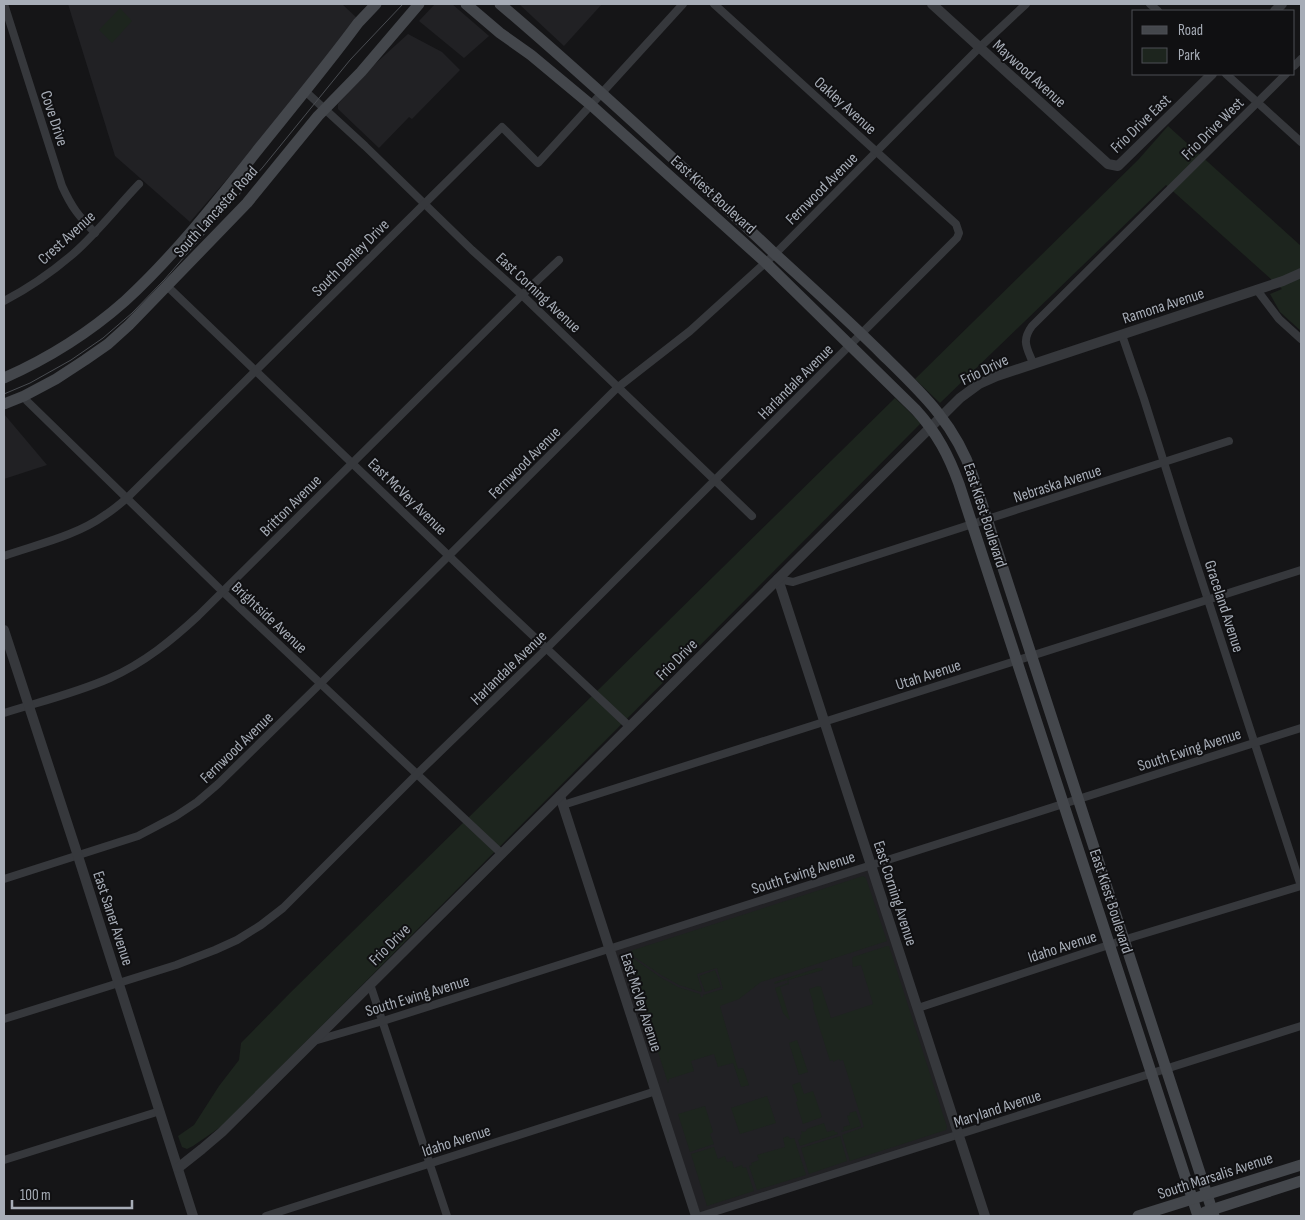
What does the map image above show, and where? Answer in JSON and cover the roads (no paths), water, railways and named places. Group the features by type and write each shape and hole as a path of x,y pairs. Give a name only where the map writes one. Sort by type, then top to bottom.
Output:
{"main road":[{"name":"South Lancaster Road","path":"4,378 79,336 124,301 157,269 228,189 358,23 376,4"},
{"name":"South Lancaster Road","path":"4,404 56,379 108,344 129,325 247,203 324,109 361,72 419,4"},
{"name":"East Kiest Boulevard","path":"466,4 591,105 765,262 916,410 930,427 951,461 1196,1216"},
{"name":"East Kiest Boulevard","path":"500,4 601,93 862,334 924,395 955,436 966,456 988,520 1213,1213"},
{"name":"South Marsalis Avenue","path":"1138,1216 1301,1165"},
{"name":"South Marsalis Avenue","path":"1196,1216 1213,1213 1301,1181"}],"street":[{"name":"Cove Drive","path":"4,4 62,186 78,216 95,232"},
{"name":"South Denley Drive","path":"4,556 81,529 105,516 127,498 502,126 538,163 683,4"},
{"name":"Oakley Avenue","path":"714,4 959,228"},
{"name":"Maywood Avenue","path":"932,4 1108,164"},
{"name":"Fernwood Avenue","path":"4,879 138,836 176,816 197,802 218,784 321,683 617,388 690,332 776,254 980,47 1026,4"},
{"name":"Frio Drive East","path":"1108,164 1118,166 1211,75"},
{"path":"1227,75 1301,142"},
{"name":"Frio Drive West","path":"1178,181 1285,75"},
{"name":"East Corning Avenue","path":"305,91 522,295 752,516"},
{"name":"Frio Drive","path":"178,1168 222,1132 502,854 561,801 630,726 960,398 980,384 1033,363 1026,339 1027,333 1032,326 1178,181"},
{"name":"Crest Avenue","path":"4,301 37,281 75,253 139,184"},
{"name":"Harlandale Avenue","path":"4,1019 176,965 215,950 237,940 284,908 417,774 546,649 851,346 957,238 959,228"},
{"name":"Britton Avenue","path":"4,713 87,688 111,678 156,652 177,635 559,260"},
{"name":"Ramona Avenue","path":"1033,363 1257,290 1301,273"},
{"name":"East McVey Avenue","path":"167,286 546,649 630,726"},
{"path":"1257,290 1279,319 1301,339"},
{"name":"Graceland Avenue","path":"1122,335 1301,886"},
{"name":"Brightside Avenue","path":"24,396 222,592 502,854"},
{"name":"Nebraska Avenue","path":"778,579 793,582 1229,441"},
{"name":"Utah Avenue","path":"561,801 824,722 1301,570"},
{"name":"East Corning Avenue","path":"778,579 985,1216"},
{"name":"East Saner Avenue","path":"4,630 193,1216"},
{"name":"South Ewing Avenue","path":"312,1041 1301,728"},
{"name":"East McVey Avenue","path":"561,801 696,1216"},
{"name":"Idaho Avenue","path":"918,1008 1125,940 1301,886"},
{"path":"370,984 447,1216"},
{"name":"Maryland Avenue","path":"701,1216 1301,1026"},
{"name":"Idaho Avenue","path":"266,1216 656,1091"},
{"path":"4,1160 160,1111"}],"tram line":[{"path":"4,394 30,383 71,360 103,338 132,313 164,280 263,167 350,60 403,4"}]}
